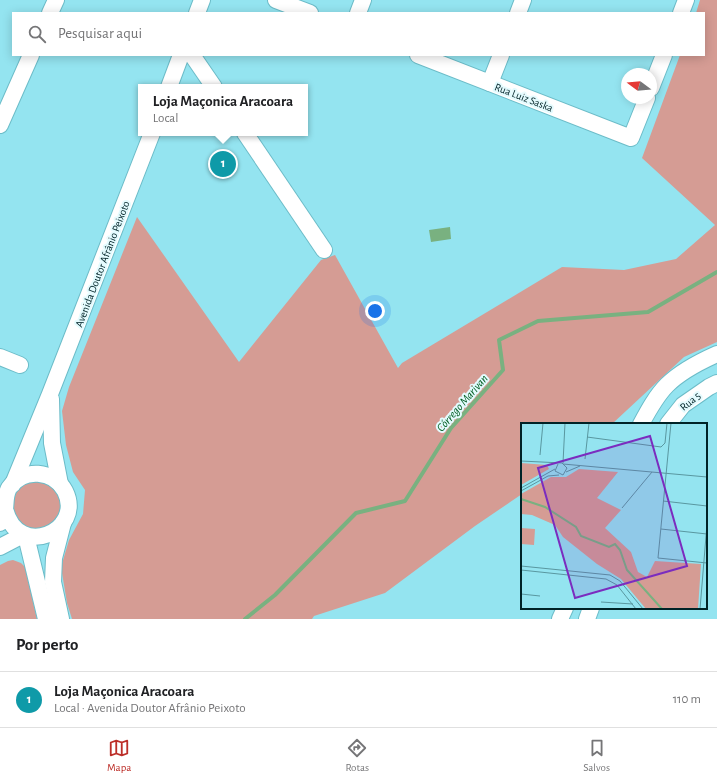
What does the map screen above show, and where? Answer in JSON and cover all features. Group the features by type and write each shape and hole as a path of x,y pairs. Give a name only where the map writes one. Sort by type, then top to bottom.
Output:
{"street":[{"path":"50,12 56,0"},
{"path":"197,12 202,0"},
{"path":"276,0 307,12"},
{"path":"358,12 363,0"},
{"path":"518,12 523,0"},
{"path":"681,12 686,0"},
{"path":"0,125 31,56"},
{"path":"170,84 181,56"},
{"path":"193,56 212,84"},
{"name":"Rua Luiz Saska","path":"421,56 631,138 645,104"},
{"path":"490,83 501,56"},
{"path":"657,73 664,56"},
{"name":"Avenida Doutor Afrânio Peixoto","path":"5,498 50,394 151,136"},
{"path":"247,136 324,250"},
{"path":"642,423 667,385 695,364 717,354"},
{"path":"0,357 20,365"},
{"name":"Rua 5","path":"669,423 683,405 717,383"},
{"name":"Avenida Doutor Afrânio Peixoto","path":"50,394 52,443 60,484"},
{"path":"61,619 53,582 54,558 67,513 68,503 66,493 60,484 52,477 42,474 31,474 22,477 5,498 7,518 12,525 24,535 36,537 47,536 56,531 63,523"},
{"path":"0,547 24,535"},
{"path":"24,535 46,619"},
{"path":"560,619 565,609"},
{"path":"586,619 591,609"}],"shaded area":[{"path":"700,0 717,0 717,342 684,357 613,423 521,423 521,495 475,526 385,593 314,616 312,619 72,619 67,603 61,567 69,540 83,514 85,490 73,472 66,445 62,411 69,387 137,217 239,362 321,260 335,255 398,368 402,363 562,267 624,270 676,259 715,225 642,158 680,56 705,56 705,12 696,12"},
{"path":"450,227 451,239 431,242 429,230"},
{"path":"37,481 46,483 54,488 59,496 61,505 59,514 54,522 46,527 37,529 28,527 20,522 15,514 13,505 15,496 20,488 28,483"},
{"path":"13,560 21,563 25,567 37,619 0,619 0,565"}],"waterway":[{"name":"Córrego Marivan","path":"245,619 275,595 356,513 405,501 451,428 503,370 499,340 538,321 648,312 717,272"}],"place":[{"name":"Loja Maçonica Aracoara","path":"223,164"}]}
